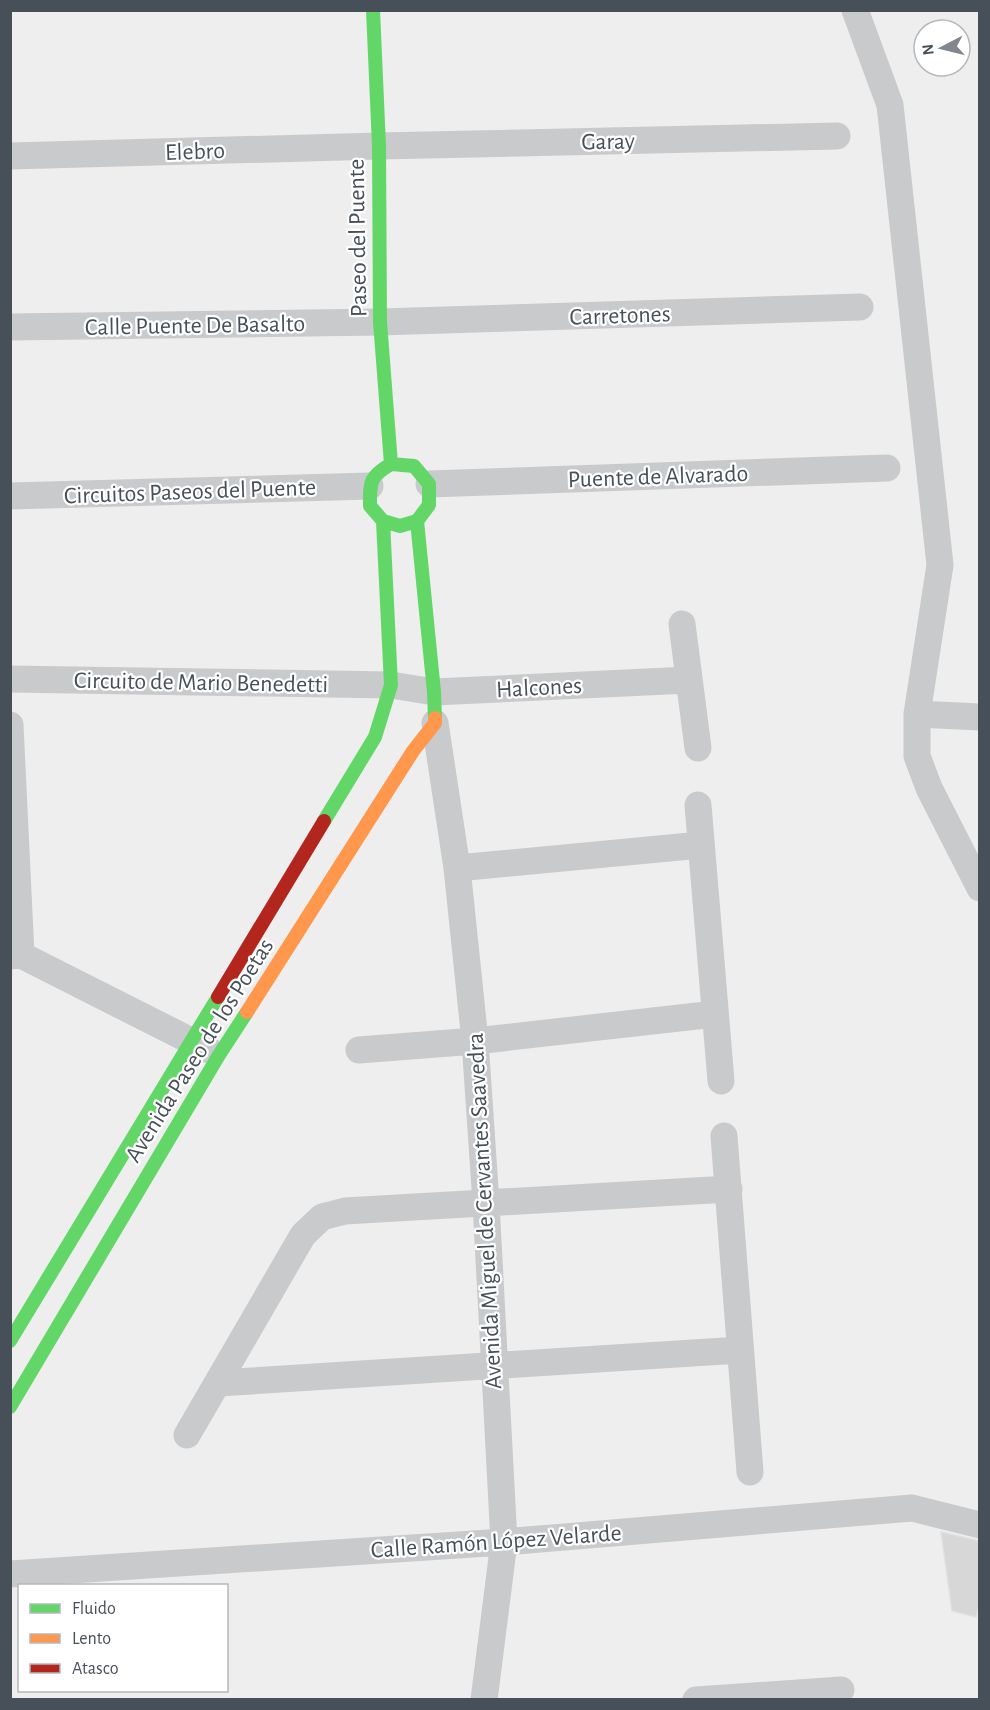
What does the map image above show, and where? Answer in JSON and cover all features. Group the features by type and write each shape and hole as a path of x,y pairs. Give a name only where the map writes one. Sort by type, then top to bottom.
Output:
{"street":[{"name":"Paseo del Puente","path":"373,10 379,146 380,322 391,464"},
{"path":"855,10 890,105 940,565 917,714 917,756 929,788 980,888"},
{"name":"Garay","path":"379,146 837,136"},
{"name":"Elebro","path":"10,156 379,146"},
{"name":"Carretones","path":"380,322 860,307"},
{"name":"Calle Puente De Basalto","path":"10,327 380,322"},
{"path":"391,464 414,466 429,484 429,505 417,521 400,526 383,521 370,506 370,486 377,472 391,464"},
{"name":"Puente de Alvarado","path":"429,484 887,468"},
{"name":"Circuitos Paseos del Puente","path":"10,496 370,486"},
{"path":"383,521 387,695"},
{"path":"417,521 435,723"},
{"path":"682,624 698,748"},
{"name":"Circuito de Mario Benedetti","path":"10,680 387,695"},
{"name":"Halcones","path":"387,695 689,680"},
{"name":"Avenida Paseo de los Poetas","path":"10,1341 379,739 387,695"},
{"path":"917,714 980,717"},
{"name":"Avenida Paseo de los Poetas","path":"10,1407 219,1055 408,749 435,723"},
{"name":"Avenida Miguel de Cervantes Saavedra","path":"435,723 457,868 475,1041 504,1542 484,1700"},
{"path":"10,725 16,956 193,1040 219,1055"},
{"path":"698,805 721,1081"},
{"path":"457,868 701,845"},
{"path":"359,1050 475,1041 715,1014"},
{"path":"724,1136 750,1472"},
{"path":"187,1435 303,1234 322,1217 345,1211 729,1189"},
{"path":"219,1383 740,1350"},
{"name":"Calle Ramón López Velarde","path":"10,1574 504,1542 912,1508 980,1525"},
{"path":"696,1700 789,1697 841,1690"}],"building":[{"path":"941,1532 980,1541 980,1601 976,1617 952,1611"}],"traffic: fast":[{"path":"373,10 379,146 380,322 391,464"},
{"path":"391,464 414,466 429,484 429,505 417,521 400,526 383,521 370,506 372,481 378,473 391,464"},
{"path":"324,821 375,737 391,685 383,521"},
{"path":"417,521 435,718"},
{"path":"10,1341 218,997"},
{"path":"10,1407 219,1055 247,1012"}],"traffic: slow":[{"path":"247,1012 413,751 435,723 435,718"}],"traffic: jam":[{"path":"218,997 324,821"}]}
